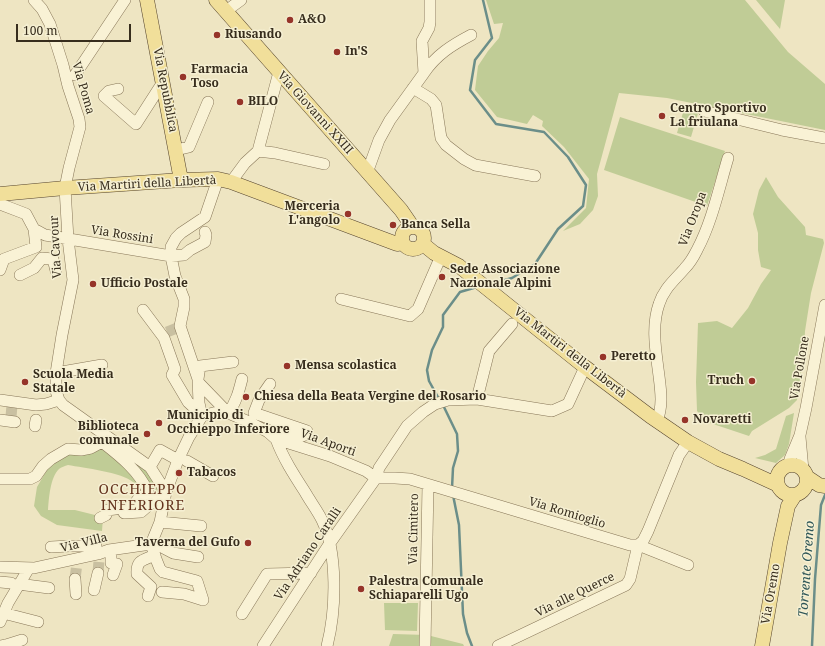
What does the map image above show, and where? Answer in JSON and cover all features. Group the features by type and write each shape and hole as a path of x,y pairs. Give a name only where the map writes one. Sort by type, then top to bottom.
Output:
{"main road":[{"name":"Via Repubblica","path":"147,0 181,180"},
{"name":"Via Giovanni XXIII","path":"216,0 401,210 412,226"},
{"name":"Via Martiri della Libertà","path":"0,194 181,180 224,181 397,244 403,244 411,249 418,248 423,244 480,281 585,367 656,421 719,460 744,469"},
{"path":"403,244 403,233 412,226 422,230 424,237 423,244"},
{"path":"744,469 799,467 805,474 822,485"},
{"path":"780,488 778,477 785,468"},
{"path":"744,469 790,495 822,485"},
{"path":"799,493 805,487 805,474"},
{"name":"Via Oremo","path":"780,488 782,504 780,542"},
{"name":"Via Oremo","path":"762,646 780,542 788,506 799,493"}],"street":[{"name":"Via Poma","path":"34,0 42,9 50,24 79,119 80,127 65,188"},
{"path":"75,75 125,0"},
{"path":"226,11 241,0"},
{"path":"424,73 422,41 429,28 430,0"},
{"path":"368,173 379,140 390,120 424,73 443,52 456,43 471,36"},
{"path":"170,256 184,255 204,242 206,235 205,224 224,181 258,151 279,72"},
{"path":"118,90 109,91 104,96 136,124 163,82"},
{"path":"413,88 431,99 436,105 441,138 446,145 464,159 475,165 535,176"},
{"path":"176,150 189,147 208,102"},
{"path":"704,111 782,130 825,138"},
{"path":"258,151 275,153 324,164"},
{"name":"Via Oropa","path":"656,421 661,411 662,398 655,343 655,322 658,304 664,291 686,267 697,249 711,216 728,158"},
{"name":"Via Cavour","path":"58,400 56,391 56,373 58,352 73,280 68,239 65,188"},
{"path":"0,194 0,200"},
{"path":"0,204 26,214 34,229 36,247 4,259 0,270"},
{"path":"202,416 188,402 172,375 175,369 164,338 171,330 184,307 184,299 175,276 170,256 171,247 181,232 205,224"},
{"name":"Via Rossini","path":"34,229 44,235 170,256"},
{"path":"20,275 34,268 40,254 53,259 56,271"},
{"path":"341,299 410,316 418,309 441,256"},
{"name":"Via Pollone","path":"785,468 800,435 823,322 825,305"},
{"path":"143,310 171,330 198,381"},
{"path":"476,400 489,351 512,324"},
{"path":"162,592 184,594 203,600 197,581 163,572 160,569 152,543 160,522 166,492 182,459 189,437 202,416 199,403 198,381 200,366 234,362"},
{"path":"56,373 102,365"},
{"name":"Via Adriano Caralli","path":"263,646 330,543 376,478 379,468 408,426 423,412 435,404 448,400 476,400 552,411 568,404 585,367"},
{"path":"228,413 232,409 239,392 242,379"},
{"name":"Via Aporti","path":"198,381 228,413"},
{"path":"270,384 259,400 254,413 307,431 305,435 302,436 274,430 272,435 293,474 322,521 330,543 333,566 333,608 327,646"},
{"path":"0,400 12,404 36,406 58,400 103,438 150,467 166,492"},
{"name":"Via Aporti","path":"202,416 217,412 228,413 247,421 272,435 330,456 366,471 376,478"},
{"name":"Via Pollone","path":"800,435 805,474"},
{"path":"0,479 30,479 36,476 43,466 68,449 81,450 91,448 103,438"},
{"path":"103,438 143,481 148,492 138,499 132,507 107,510 102,517 141,512 156,499"},
{"path":"638,545 643,541 648,531 679,455 688,442"},
{"path":"150,467 160,450 182,459 213,476"},
{"name":"Via Romioglio","path":"376,478 410,480 428,485 630,545 638,545 688,565"},
{"name":"Via Cimitero","path":"425,646 428,485"},
{"path":"160,522 201,526"},
{"path":"152,543 173,553 198,558"},
{"name":"Via Villa","path":"0,567 29,568 77,561 104,553 152,543"},
{"name":"Via alle Querce","path":"498,646 626,585 630,579 638,545"},
{"path":"51,547 69,546 104,553 111,562 117,564 113,575"},
{"path":"148,596 151,587 137,574 136,567 140,561 155,555"},
{"path":"29,568 12,583 2,617 38,622"},
{"path":"94,590 98,573"},
{"path":"242,614 267,574 311,573"},
{"path":"75,579 76,594"},
{"path":"12,583 49,588"},
{"path":"0,646 22,640"}],"green space":[{"path":"486,0 745,0 788,52 825,84 825,130 667,98 619,93 597,174 598,196 593,210 580,224 563,231 586,208 589,179 564,147 542,126 543,121 533,115 527,124 497,117 475,90 478,66 499,38 503,23 494,24"},
{"path":"756,0 785,0 780,29"},
{"path":"685,106 699,110 691,137 677,133"},
{"path":"620,117 725,151 707,206 604,170"},
{"path":"766,177 778,197 805,227 806,235 823,239 824,243 811,293 797,400 789,408 752,431 749,436 707,422 697,411 696,382 698,323 717,321 732,328 748,308 761,284 771,270 761,267 758,250 758,233 753,214 759,190"},
{"path":"794,413 789,444 785,455 776,463 755,458 776,449 786,416"},
{"path":"109,444 150,472 161,490 155,497 138,510 140,504 149,493"},
{"path":"104,449 141,482 142,495 133,482 120,476 68,465 59,469 56,473 50,488 48,510 75,510 103,517 102,531 57,525 41,516 34,506 37,487 50,465 72,453"},
{"path":"384,603 418,603 417,631 385,630"},
{"path":"393,634 427,635 463,644 464,646 389,646"}],"waterway":[{"path":"483,0 492,38 475,60 470,90 496,124 544,132 568,157 586,185 583,206 558,229 535,264 512,278 490,284"},
{"path":"439,399 429,381 427,370 432,350 443,327 443,315 460,292 477,287"},
{"path":"443,405 457,434 458,451 453,468 452,488"},
{"path":"453,495 459,525 463,614 467,633 472,646"},
{"name":"Torrente Oremo","path":"812,646 815,579 821,505 825,495"}],"tunnel":[{"path":"167,332 177,328"},
{"path":"11,417 12,405"},
{"path":"98,573 99,561"},
{"path":"75,579 77,563"}],"place":[{"name":"A&O","path":"290,20"},
{"name":"Riusando","path":"217,35"},
{"name":"In'S","path":"337,52"},
{"name":"Farmacia Toso","path":"183,77"},
{"name":"BILO","path":"240,102"},
{"name":"Centro Sportivo La friulana","path":"662,116"},
{"name":"Merceria L'angolo","path":"348,214"},
{"name":"Banca Sella","path":"393,225"},
{"name":"Sede Associazione Nazionale Alpini","path":"442,277"},
{"name":"Ufficio Postale","path":"93,284"},
{"name":"Peretto","path":"603,357"},
{"name":"Mensa scolastica","path":"287,366"},
{"name":"Truch","path":"752,381"},
{"name":"Scuola Media Statale","path":"25,382"},
{"name":"Chiesa della Beata Vergine del Rosario","path":"246,397"},
{"name":"Novaretti","path":"685,420"},
{"name":"Municipio di Occhieppo Inferiore","path":"159,423"},
{"name":"Biblioteca comunale","path":"147,434"},
{"name":"Tabacos","path":"179,473"},
{"name":"Taverna del Gufo","path":"248,543"},
{"name":"Palestra Comunale Schiaparelli Ugo","path":"361,589"}],"district":[{"name":"OCCHIEPPO INFERIORE","path":"143,498"}]}
